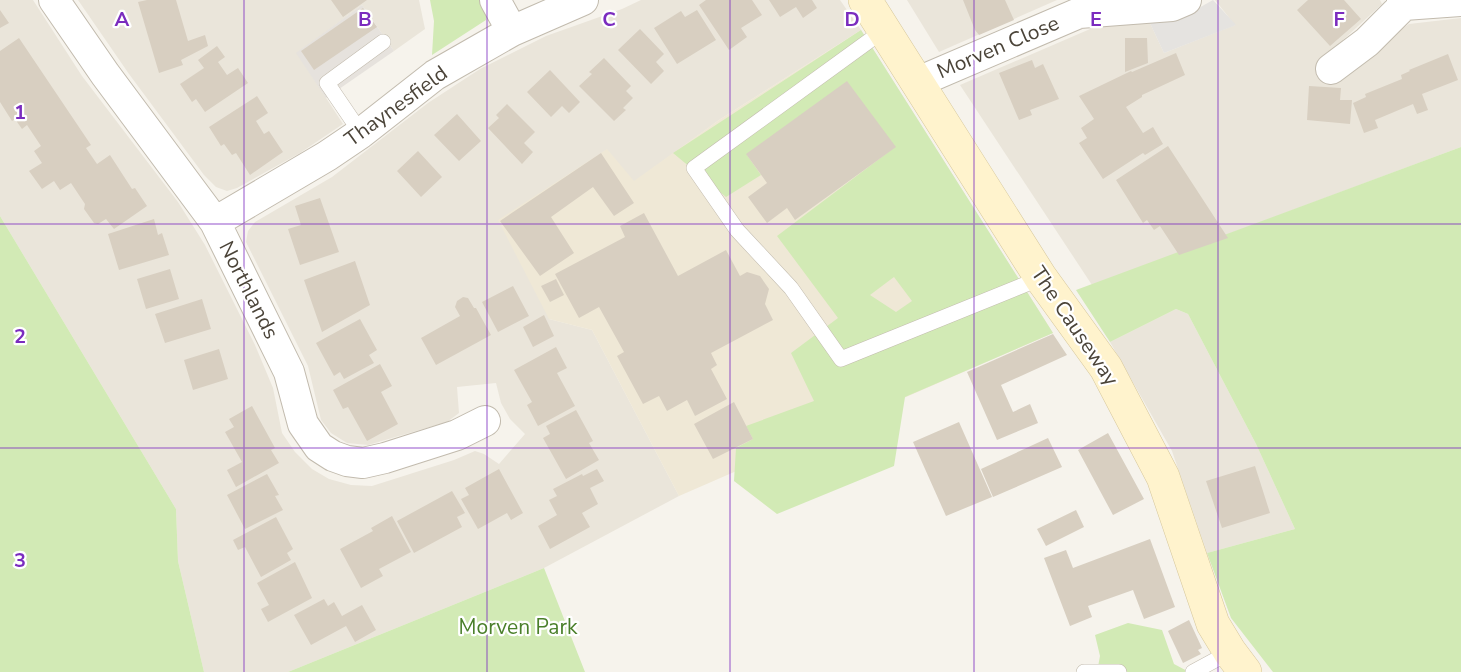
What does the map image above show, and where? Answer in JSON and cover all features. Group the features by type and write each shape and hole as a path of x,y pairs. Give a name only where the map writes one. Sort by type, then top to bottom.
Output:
{"main road":[{"name":"The Causeway","path":"865,0 1041,278 1106,368 1163,477 1213,624 1238,662"}],"street":[{"name":"Northlands","path":"54,0 105,74 215,222 289,372 303,424 319,447 340,459 363,463 457,435 485,421"},
{"path":"495,0 512,31"},
{"name":"Thaynesfield","path":"215,222 327,156 361,133 435,75 512,31 583,0"},
{"name":"Morven Close","path":"918,82 1079,13 1172,6 1186,0"},
{"path":"1331,69 1367,42 1403,3 1461,2"}],"lane":[{"path":"884,30 694,168 737,230 791,288 841,359 1041,278"},
{"path":"361,133 327,83 383,42"},
{"path":"1193,672 1238,662"},
{"path":"1084,672 1119,672"}],"shaded area":[{"path":"0,0 33,0 82,76 178,202 205,245 255,345 273,388 282,433 295,452 312,469 329,479 351,485 372,486 475,451 499,464 525,434 510,419 501,403 496,383 457,387 459,413 447,422 368,445 347,443 331,433 321,420 308,366 246,242 248,231 255,222 332,177 428,103 480,69 546,36 641,0 840,0 861,30 719,120 634,182 549,319 592,330 679,496 544,568 288,672 204,672 178,561 176,509 0,216"},
{"path":"78,0 419,0 425,29 394,51 362,5 297,53 343,124 300,153 237,188 227,191 216,187 204,175 129,74"},
{"path":"907,0 1057,0 939,52"},
{"path":"1213,0 1236,25 1164,53 1149,21 1190,13"},
{"path":"1215,0 1380,0 1382,4 1343,40 1358,58 1409,24 1461,18 1461,147 1092,285 960,85 1104,23 1149,21 1164,53 1235,25"},
{"path":"362,5 394,51 326,98 296,53"},
{"path":"861,30 1053,333 679,496 592,330 549,319 498,220 607,149 634,181 719,120"},
{"path":"1176,309 1188,314 1256,444 1295,529 1207,553 1172,451 1110,342"}],"green space":[{"path":"430,0 482,0 486,8 486,20 432,55 434,21"},
{"path":"861,30 1053,333 905,397 894,466 777,514 734,481 736,448 753,439 746,426 814,401 791,353 838,318 777,236 895,147 747,155 761,175 726,197 673,153","holes":["894,277 912,301 896,312 870,295"]},
{"path":"1461,147 1461,672 1273,672 1231,618 1207,553 1295,529 1256,444 1188,314 1176,309 1110,342 1076,290"},
{"path":"0,216 176,509 178,561 204,672 0,672"},
{"name":"Morven Park","path":"544,568 585,672 288,672"},
{"path":"1128,623 1162,630 1174,664 1189,672 1097,672 1100,656 1095,635"}],"building":[{"path":"176,0 188,41 205,35 208,46 181,60 183,65 159,73 138,2"},
{"path":"331,0 367,0 343,17"},
{"path":"706,0 752,0 762,15 741,28 747,37 729,50 699,5"},
{"path":"769,0 812,0 817,8 803,18 796,7 780,17"},
{"path":"963,0 1005,0 1014,20 979,35"},
{"path":"1308,0 1344,0 1361,19 1330,46 1297,10"},
{"path":"363,8 377,27 314,70 301,51"},
{"path":"0,10 9,23 0,28"},
{"path":"697,10 716,40 677,64 654,28 681,11 685,17"},
{"path":"640,29 664,54 656,62 664,71 651,84 618,50"},
{"path":"19,38 91,145 86,148 97,164 110,155 132,189 135,188 147,206 114,229 106,219 98,224 94,223 71,183 60,190 54,181 42,189 29,171 42,163 34,151 41,146 27,125 22,129 15,119 12,121 0,102 0,51"},
{"path":"1125,38 1147,38 1148,63 1125,72"},
{"path":"217,46 225,57 218,62 227,75 238,68 248,83 205,112 196,99 192,102 180,84 204,68 198,60"},
{"path":"1176,53 1185,75 1142,95 1126,107 1143,133 1153,127 1163,144 1145,155 1143,153 1103,179 1079,143 1087,138 1081,128 1094,119 1079,96"},
{"path":"1448,54 1458,80 1422,94 1428,110 1417,114 1413,104 1375,120 1378,128 1364,133 1353,103 1366,97 1365,94 1402,79 1401,75 1409,70"},
{"path":"604,58 631,86 626,91 633,98 623,108 626,110 614,121 579,86 592,74 589,72"},
{"path":"1032,60 1035,68 1043,64 1059,99 1030,110 1032,115 1019,120 999,73"},
{"path":"550,70 580,102 569,113 562,106 551,117 527,92"},
{"path":"847,81 896,147 795,220 787,208 767,223 748,197 767,183 746,154"},
{"path":"1309,86 1341,88 1340,100 1352,100 1350,124 1307,120"},
{"path":"257,96 268,113 256,121 264,134 269,131 283,152 250,175 236,153 232,155 224,144 221,146 209,127"},
{"path":"507,104 535,132 524,143 533,152 522,164 488,128 499,118 496,115"},
{"path":"457,114 481,141 459,161 434,135"},
{"path":"1168,146 1228,238 1179,255 1160,226 1154,230 1147,220 1143,223 1116,180"},
{"path":"418,151 442,177 421,197 397,171"},
{"path":"601,153 634,203 614,216 593,187 551,217 574,253 540,276 500,221"},
{"path":"320,198 339,252 300,265 288,229 301,225 295,206"},
{"path":"644,213 678,276 726,250 740,276 747,272 760,276 769,289 765,304 773,320 711,353 717,365 711,369 727,399 695,416 687,400 667,411 659,396 643,404 617,356 624,352 599,307 579,318 555,274 625,237 620,226"},
{"path":"154,219 158,235 162,233 169,255 119,270 108,234"},
{"path":"355,261 370,305 322,332 304,280"},
{"path":"170,269 179,299 146,309 137,279"},
{"path":"556,279 564,295 550,302 541,286"},
{"path":"513,286 529,316 498,332 482,302"},
{"path":"463,297 468,298 476,308 491,335 436,365 421,338 460,316 455,307 457,301"},
{"path":"202,299 211,329 165,343 155,314"},
{"path":"544,315 554,336 533,347 523,327"},
{"path":"360,319 377,350 369,355 374,363 344,379 340,372 334,376 316,343"},
{"path":"1053,334 1067,355 1001,385 1013,412 1030,404 1038,423 997,440 967,372"},
{"path":"556,347 567,368 557,373 575,406 538,426 527,405 532,402 514,370"},
{"path":"219,349 228,379 193,390 184,360"},
{"path":"380,364 392,386 381,392 398,424 367,441 348,407 343,409 333,390"},
{"path":"734,402 753,439 713,459 694,424"},
{"path":"252,406 275,448 271,450 279,463 236,487 227,470 242,462 225,432 234,427 229,419"},
{"path":"576,410 593,441 589,443 599,460 566,479 543,438 550,434 546,426"},
{"path":"959,422 992,497 946,516 913,442"},
{"path":"1108,433 1144,499 1113,515 1078,450"},
{"path":"1048,438 1062,467 993,497 981,469"},
{"path":"1255,466 1270,513 1222,528 1206,481"},
{"path":"499,469 523,513 511,520 507,513 478,529 461,499 469,495 465,488"},
{"path":"597,469 604,481 590,488 598,504 582,513 590,527 550,549 538,526 557,515 549,500 557,496 553,489"},
{"path":"267,474 279,495 275,496 283,510 245,529 227,495"},
{"path":"452,491 465,513 457,517 462,527 414,553 397,521"},
{"path":"1076,510 1084,527 1046,546 1037,529"},
{"path":"392,516 411,552 379,569 383,576 361,588 340,549 373,531 371,528"},
{"path":"276,517 293,549 287,553 291,560 261,577 245,547 238,550 233,540"},
{"path":"1150,539 1175,607 1144,619 1133,590 1088,606 1092,617 1070,626 1044,558 1066,550 1073,568"},
{"path":"295,562 312,598 268,622 261,609 269,605 257,583"},
{"path":"324,599 328,606 334,602 342,616 362,605 376,630 355,642 346,626 311,645 294,615"},
{"path":"1189,620 1202,648 1198,650 1201,654 1183,663 1168,631"}]}
